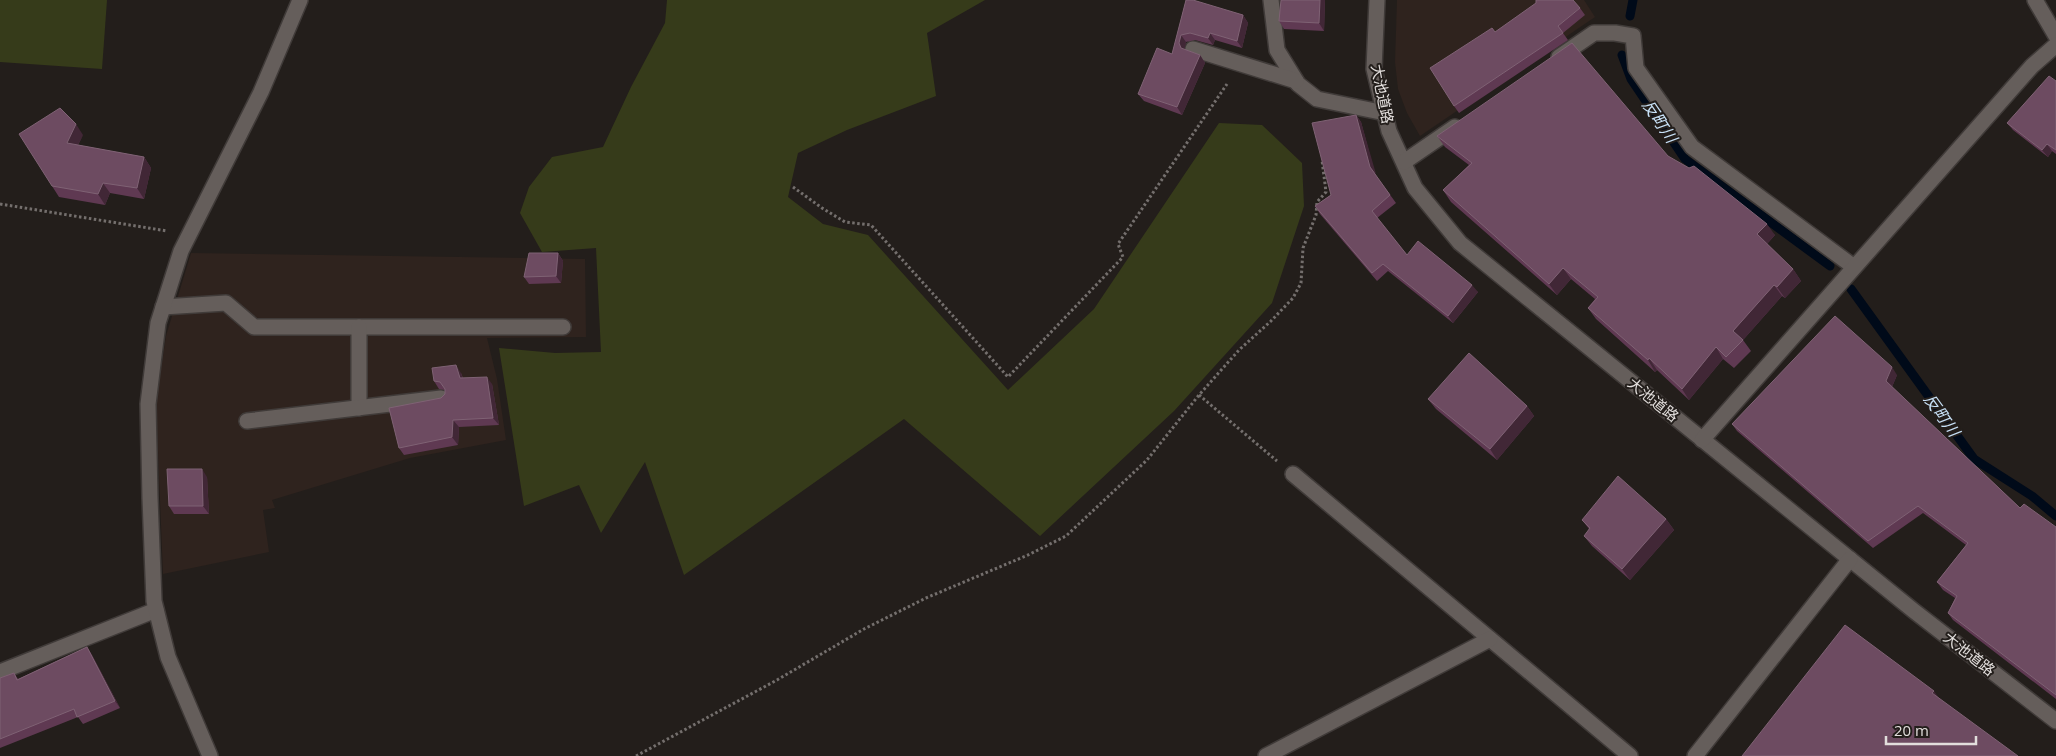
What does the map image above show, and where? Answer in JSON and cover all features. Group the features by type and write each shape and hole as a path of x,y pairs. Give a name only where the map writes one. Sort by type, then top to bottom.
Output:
{"street":[{"path":"210,756 168,657 154,600 148,404 158,323 181,251 261,92 300,0"},
{"path":"1270,0 1278,50 1296,81 1317,99 1385,113"},
{"name":"大池道路","path":"1377,0 1374,69 1389,130 1415,188 1460,243 1850,559 2056,722"},
{"path":"2035,0 2056,36"},
{"path":"1544,67 1594,33 1633,36 1636,68 1692,148 1854,267"},
{"path":"1702,440 2032,66 2056,46"},
{"path":"1193,49 1296,81"},
{"path":"1404,162 1470,118"},
{"path":"163,307 226,303 254,326 563,327"},
{"path":"359,327 359,408"},
{"path":"246,421 440,398"},
{"path":"1292,474 1630,756"},
{"path":"1695,756 1850,559"},
{"path":"0,672 156,610"},
{"path":"1266,756 1490,639"}],"path":[{"path":"793,187 845,222 871,225 1008,377 1123,257 1118,244 1241,64"},
{"path":"636,756 777,680 864,629 926,598 1028,555 1066,536 1146,460 1239,350 1293,298 1301,283 1303,248 1316,215 1317,202 1326,192 1321,154"},
{"path":"0,204 189,234"},
{"path":"1199,395 1292,474"}],"shaded area":[{"path":"1397,0 1584,0 1595,17 1420,136 1407,113 1398,89 1395,62"},
{"path":"191,253 585,259 586,337 487,338 497,379 506,440 410,458 272,500 275,508 263,510 269,552 163,574 156,402 166,336"}],"green space":[{"path":"0,0 107,0 102,69 0,62"},
{"path":"667,0 985,0 927,33 936,96 847,130 798,153 788,197 823,224 868,235 1008,390 1094,309 1219,123 1262,125 1302,163 1304,206 1272,303 1174,411 1040,536 904,419 684,575 645,462 601,533 579,485 524,506 499,348 555,353 601,352 596,248 542,252 520,213 529,187 552,157 603,147 631,87 665,23"}],"building":[{"path":"1186,0 1193,0 1243,15 1237,41 1210,33 1208,38 1190,33 1181,35 1179,43 1181,48 1200,55 1177,107 1138,94 1157,48 1172,54"},
{"path":"1281,0 1320,0 1319,23 1279,21"},
{"path":"1536,0 1573,0 1580,8 1558,26 1563,33 1454,106 1430,68 1492,28 1495,32 1536,3"},
{"path":"1572,43 1668,156 1689,168 1694,166 1767,224 1757,234 1793,269 1777,287 1774,285 1733,331 1743,340 1726,357 1716,347 1682,389 1649,358 1648,360 1588,308 1598,297 1563,268 1549,284 1443,190 1472,163 1437,136"},
{"path":"2049,76 2056,81 2056,150 2047,144 2042,150 2007,123"},
{"path":"60,108 76,124 67,143 144,157 137,188 103,183 98,194 52,186 19,134"},
{"path":"1356,115 1370,167 1390,195 1372,211 1407,255 1418,241 1472,285 1448,316 1383,264 1372,273 1315,206 1331,195 1312,123"},
{"path":"529,253 558,253 556,276 524,277"},
{"path":"1835,316 1892,367 1886,381 2020,508 2024,504 2056,527 2056,695 1948,613 1957,596 1937,582 1968,543 1918,506 1868,541 1732,424"},
{"path":"1469,353 1527,406 1490,449 1428,399"},
{"path":"456,365 460,378 487,377 493,418 453,420 452,437 399,448 389,408 441,398 445,394 445,389 440,382 434,381 432,368"},
{"path":"167,469 202,469 203,506 169,506"},
{"path":"1618,476 1666,519 1622,569 1584,536 1590,528 1582,520"},
{"path":"1845,625 1934,691 1932,693 2018,756 1742,756"},
{"path":"87,647 115,701 77,717 74,709 0,739 0,678 14,673 17,680"}],"waterway":[{"name":"反町川","path":"1630,16 1633,0"},
{"name":"反町川","path":"1622,55 1631,79 1685,159 1830,266"},
{"name":"反町川","path":"1851,289 1974,459 2032,496 2056,516"}]}
